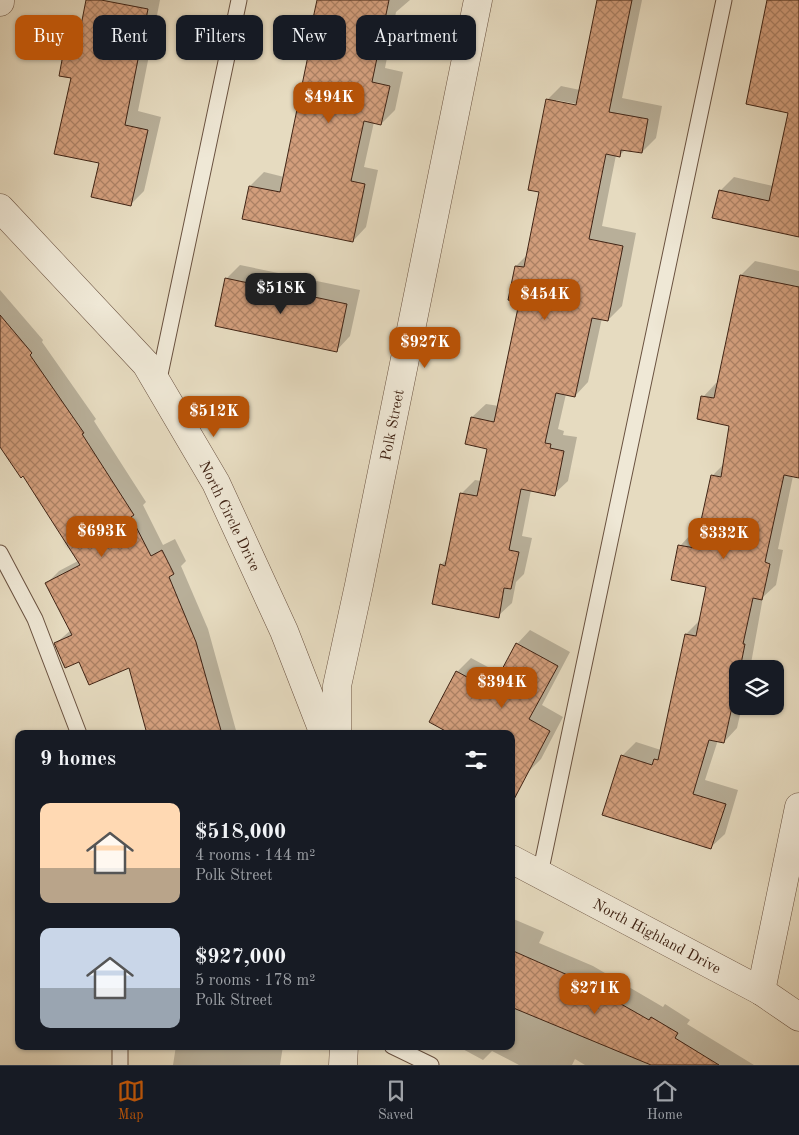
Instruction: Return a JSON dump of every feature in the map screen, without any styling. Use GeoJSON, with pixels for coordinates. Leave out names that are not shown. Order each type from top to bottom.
{"type":"FeatureCollection","features":[{"type":"Feature","properties":{"kind":"street","name":"Polk Street"},"geometry":{"type":"LineString","coordinates":[[337,730],[337,686],[478,0]]}},
{"type":"Feature","properties":{"kind":"street","name":"North Circle Drive"},"geometry":{"type":"LineString","coordinates":[[0,208],[146,364],[216,483],[284,631],[322,730]]}},
{"type":"Feature","properties":{"kind":"street"},"geometry":{"type":"LineString","coordinates":[[761,991],[799,808]]}},
{"type":"Feature","properties":{"kind":"street","name":"North Highland Drive"},"geometry":{"type":"LineString","coordinates":[[515,861],[761,991],[799,1017]]}},
{"type":"Feature","properties":{"kind":"street"},"geometry":{"type":"LineString","coordinates":[[343,1065],[344,1050]]}},
{"type":"Feature","properties":{"kind":"lane"},"geometry":{"type":"LineString","coordinates":[[158,384],[239,0]]}},
{"type":"Feature","properties":{"kind":"lane"},"geometry":{"type":"LineString","coordinates":[[540,874],[724,0]]}},
{"type":"Feature","properties":{"kind":"lane"},"geometry":{"type":"LineString","coordinates":[[0,553],[36,619],[78,730]]}},
{"type":"Feature","properties":{"kind":"lane"},"geometry":{"type":"LineString","coordinates":[[120,1050],[120,1065]]}},
{"type":"Feature","properties":{"kind":"lane"},"geometry":{"type":"LineString","coordinates":[[400,1050],[431,1065]]}},
{"type":"Feature","properties":{"kind":"building"},"geometry":{"type":"Polygon","coordinates":[[[86,0],[101,0],[148,9],[147,15],[93,15],[93,60],[138,60],[125,125],[148,130],[131,206],[91,197],[99,163],[54,154],[71,78],[59,76],[62,60],[83,60],[83,15],[86,0]]]}},
{"type":"Feature","properties":{"kind":"building"},"geometry":{"type":"Polygon","coordinates":[[[317,0],[389,0],[386,15],[356,15],[356,60],[377,60],[372,82],[390,86],[381,125],[364,121],[351,181],[365,184],[353,242],[242,219],[249,186],[280,192],[307,60],[346,60],[346,15],[314,15],[317,0]]]}},
{"type":"Feature","properties":{"kind":"building"},"geometry":{"type":"Polygon","coordinates":[[[597,0],[632,0],[609,112],[648,119],[642,153],[621,150],[620,157],[606,154],[589,239],[623,246],[608,321],[592,318],[575,397],[556,393],[545,443],[551,444],[550,448],[564,451],[555,496],[521,489],[509,550],[519,552],[511,589],[504,588],[499,618],[432,604],[440,564],[445,566],[460,493],[477,496],[487,449],[465,444],[471,417],[494,422],[519,303],[508,300],[515,266],[524,267],[539,192],[528,190],[546,99],[576,105],[597,0]]]}},
{"type":"Feature","properties":{"kind":"building"},"geometry":{"type":"Polygon","coordinates":[[[767,0],[799,0],[799,237],[712,218],[719,190],[769,201],[788,113],[746,104],[767,0]]]}},
{"type":"Feature","properties":{"kind":"building"},"geometry":{"type":"Polygon","coordinates":[[[740,275],[799,287],[799,478],[784,475],[765,562],[770,564],[762,600],[753,598],[743,644],[745,644],[742,660],[729,660],[730,715],[724,743],[709,740],[693,794],[726,804],[711,849],[602,815],[621,755],[652,765],[654,759],[658,760],[685,634],[696,636],[706,587],[671,580],[678,545],[695,548],[711,475],[721,477],[729,426],[697,419],[701,396],[714,398],[740,275]]]}},
{"type":"Feature","properties":{"kind":"building"},"geometry":{"type":"Polygon","coordinates":[[[225,278],[347,304],[337,352],[215,326],[225,278]]]}},
{"type":"Feature","properties":{"kind":"building"},"geometry":{"type":"Polygon","coordinates":[[[0,315],[32,353],[30,355],[84,433],[82,434],[134,515],[131,517],[151,556],[162,550],[174,574],[169,577],[196,642],[221,730],[146,730],[129,668],[89,685],[79,662],[65,668],[54,643],[72,635],[45,583],[80,565],[23,476],[21,478],[0,447],[0,315]]]}},
{"type":"Feature","properties":{"kind":"building"},"geometry":{"type":"Polygon","coordinates":[[[516,643],[558,666],[529,719],[550,731],[515,797],[515,730],[444,730],[429,722],[456,671],[491,690],[516,643]]]}},
{"type":"Feature","properties":{"kind":"building"},"geometry":{"type":"Polygon","coordinates":[[[515,952],[579,980],[649,1020],[651,1017],[678,1033],[675,1038],[719,1065],[651,1065],[515,1009],[515,952]]]}}]}
